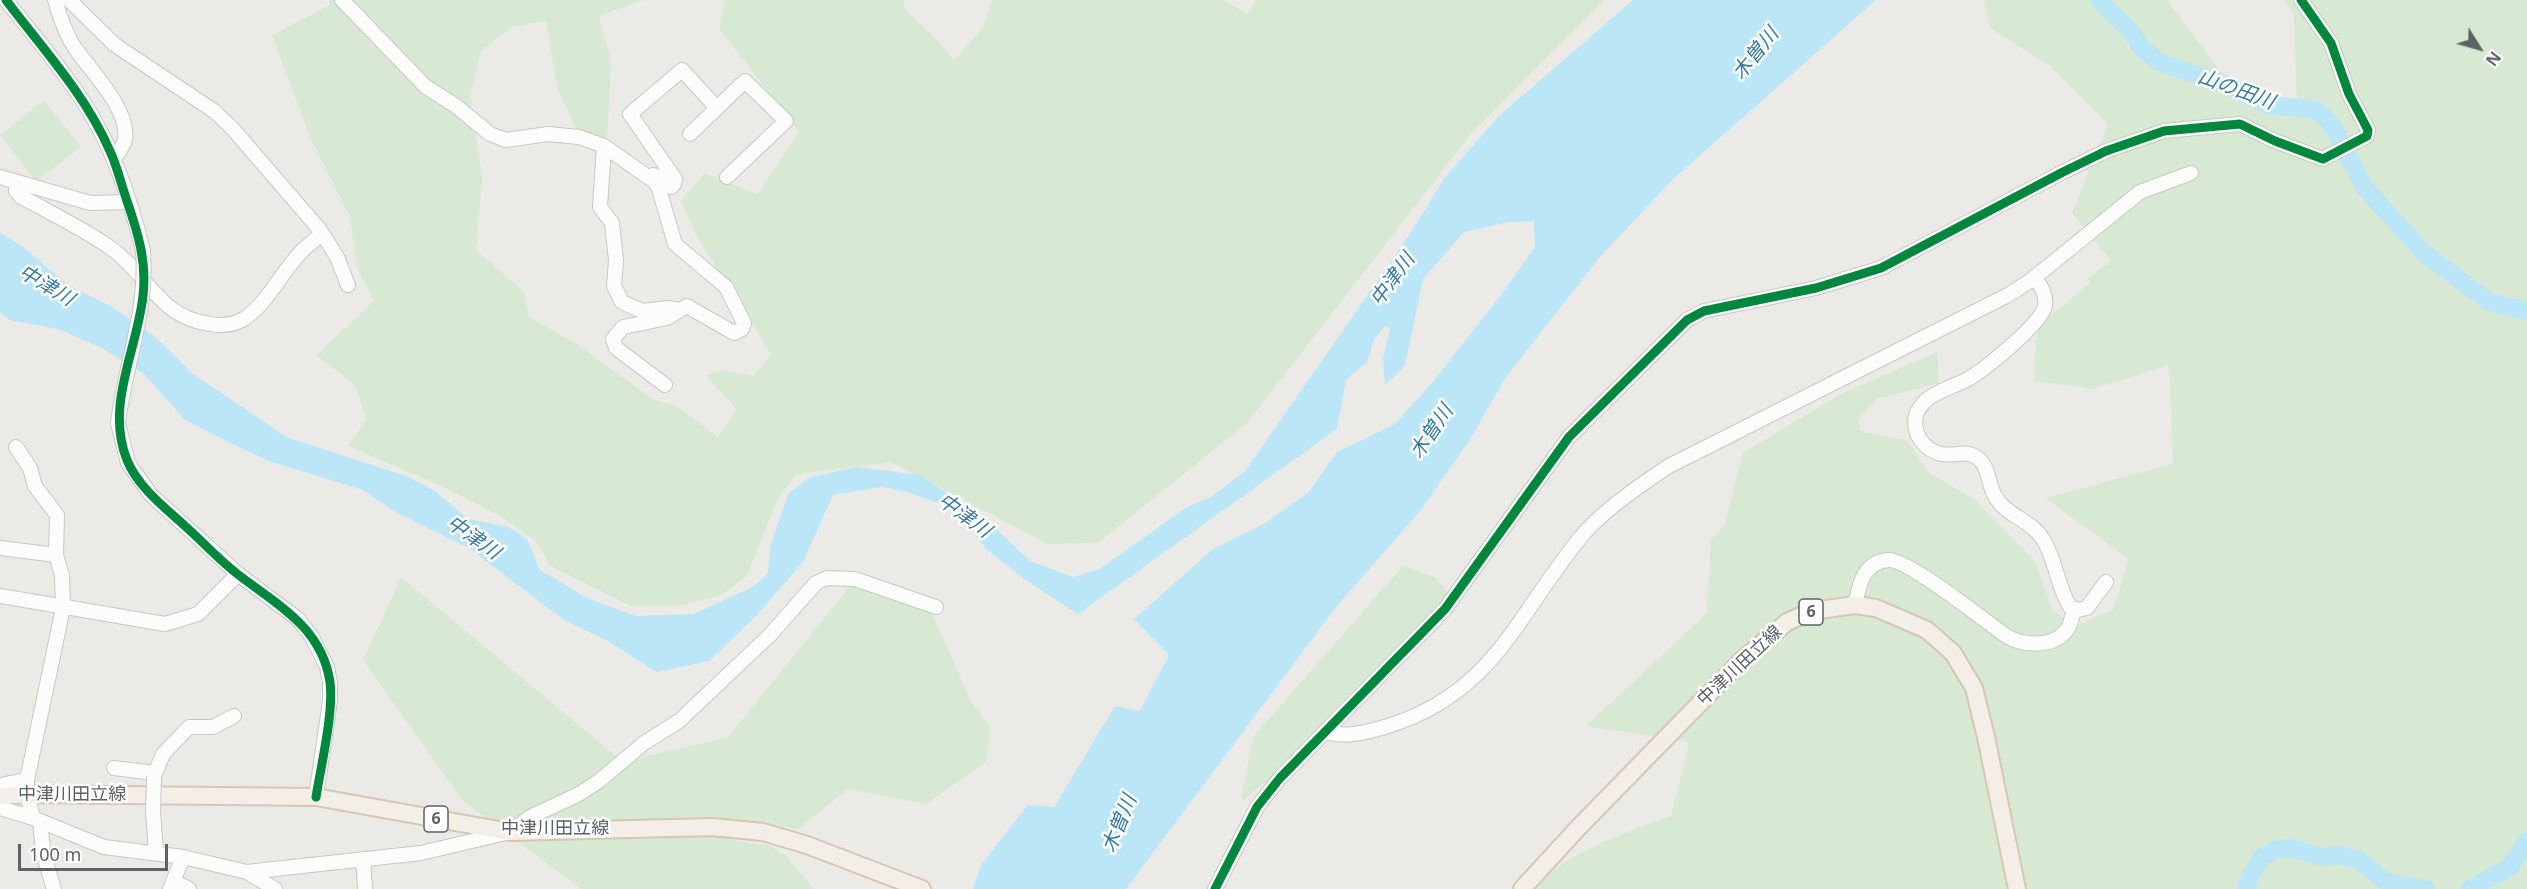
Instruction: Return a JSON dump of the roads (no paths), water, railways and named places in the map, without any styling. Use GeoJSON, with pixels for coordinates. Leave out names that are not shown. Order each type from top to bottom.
{"type":"FeatureCollection","features":[{"type":"Feature","properties":{"kind":"main road","name":"中津川田立線"},"geometry":{"type":"LineString","coordinates":[[1522,889],[1578,828],[1742,660],[1787,622],[1812,611],[1855,605],[1876,608],[1927,630],[1953,653],[1974,688],[2017,889]]}},
{"type":"Feature","properties":{"kind":"main road","name":"中津川田立線"},"geometry":{"type":"LineString","coordinates":[[0,796],[27,787],[316,797],[510,832],[712,827],[763,832],[807,845],[922,889]]}},
{"type":"Feature","properties":{"kind":"street"},"geometry":{"type":"LineString","coordinates":[[6,0],[86,106],[114,159],[143,251],[143,296],[121,398],[118,423],[128,462],[151,495],[238,574],[298,619],[312,637],[327,667],[330,701],[316,797]]}},
{"type":"Feature","properties":{"kind":"street"},"geometry":{"type":"LineString","coordinates":[[55,0],[67,35],[103,83],[123,118],[125,141],[114,159]]}},
{"type":"Feature","properties":{"kind":"street"},"geometry":{"type":"LineString","coordinates":[[69,0],[115,45],[214,111],[256,154],[322,233],[337,257],[348,285]]}},
{"type":"Feature","properties":{"kind":"street"},"geometry":{"type":"LineString","coordinates":[[342,0],[426,87],[456,106],[490,134],[506,140],[548,134],[579,137],[604,146],[655,182],[675,244],[726,287],[744,323],[742,329],[734,333],[687,306],[667,318],[623,327],[613,339],[616,348],[665,385]]}},
{"type":"Feature","properties":{"kind":"street"},"geometry":{"type":"LineString","coordinates":[[1215,889],[1257,807],[1280,778],[1444,609],[1569,436],[1687,320],[1704,311],[1816,288],[1881,268],[2062,172],[2106,151],[2164,131],[2240,123],[2275,141],[2323,159],[2367,136],[2368,130],[2349,94],[2331,43],[2301,0]]}},
{"type":"Feature","properties":{"kind":"street"},"geometry":{"type":"LineString","coordinates":[[644,174],[657,176],[671,187],[674,184],[675,179],[630,114],[682,70],[717,108]]}},
{"type":"Feature","properties":{"kind":"street"},"geometry":{"type":"LineString","coordinates":[[690,134],[745,81],[786,121],[727,177]]}},
{"type":"Feature","properties":{"kind":"street"},"geometry":{"type":"LineString","coordinates":[[604,146],[600,207],[612,223],[616,260],[614,286],[622,302],[642,311],[668,308],[680,310]]}},
{"type":"Feature","properties":{"kind":"street"},"geometry":{"type":"LineString","coordinates":[[1326,732],[1340,736],[1374,731],[1406,720],[1440,704],[1474,677],[1501,650],[1581,536],[1648,480],[1669,466],[2008,295],[2034,277],[2140,192],[2191,173]]}},
{"type":"Feature","properties":{"kind":"street"},"geometry":{"type":"LineString","coordinates":[[0,177],[90,203],[128,202]]}},
{"type":"Feature","properties":{"kind":"street"},"geometry":{"type":"LineString","coordinates":[[17,183],[16,191],[20,196],[108,246],[129,263],[166,306],[184,319],[202,323],[227,325],[240,321],[252,313],[301,252],[322,233]]}},
{"type":"Feature","properties":{"kind":"street"},"geometry":{"type":"LineString","coordinates":[[2034,277],[2045,297],[2044,308],[2038,319],[1978,373],[1930,397],[1917,413],[1915,426],[1919,438],[1934,452],[1965,453],[1982,462],[2000,504],[2033,526],[2042,538],[2051,553],[2067,603],[2074,609],[2087,608],[2106,582]]}},
{"type":"Feature","properties":{"kind":"street"},"geometry":{"type":"LineString","coordinates":[[16,447],[30,468],[35,486],[57,515],[56,555],[62,575],[63,608],[27,787],[54,889]]}},
{"type":"Feature","properties":{"kind":"street"},"geometry":{"type":"LineString","coordinates":[[0,548],[56,555]]}},
{"type":"Feature","properties":{"kind":"street"},"geometry":{"type":"LineString","coordinates":[[1855,605],[1859,585],[1865,573],[1875,563],[1888,560],[1908,567],[2017,641],[2038,643],[2059,637],[2069,627],[2074,609]]}},
{"type":"Feature","properties":{"kind":"street"},"geometry":{"type":"LineString","coordinates":[[0,596],[165,624],[198,614],[238,574]]}},
{"type":"Feature","properties":{"kind":"street"},"geometry":{"type":"LineString","coordinates":[[0,807],[104,847],[156,853],[247,872],[446,848],[510,832],[530,818],[579,794],[599,781],[644,743],[679,721],[776,629],[816,583],[827,578],[855,579],[936,607]]}},
{"type":"Feature","properties":{"kind":"street"},"geometry":{"type":"LineString","coordinates":[[156,853],[153,811],[154,775],[163,754],[189,727],[213,727],[234,716]]}},
{"type":"Feature","properties":{"kind":"street"},"geometry":{"type":"LineString","coordinates":[[114,768],[154,775]]}},
{"type":"Feature","properties":{"kind":"street"},"geometry":{"type":"LineString","coordinates":[[0,785],[27,787]]}},
{"type":"Feature","properties":{"kind":"street"},"geometry":{"type":"LineString","coordinates":[[0,807],[27,787]]}},
{"type":"Feature","properties":{"kind":"street"},"geometry":{"type":"LineString","coordinates":[[183,858],[172,885],[189,889]]}},
{"type":"Feature","properties":{"kind":"street"},"geometry":{"type":"LineString","coordinates":[[363,859],[366,881],[364,889]]}},
{"type":"Feature","properties":{"kind":"street"},"geometry":{"type":"LineString","coordinates":[[247,872],[275,889]]}},
{"type":"Feature","properties":{"kind":"water"},"geometry":{"type":"Polygon","coordinates":[[[1633,0],[1876,0],[1672,180],[1600,257],[1506,377],[1469,441],[1420,511],[1336,607],[1126,889],[973,889],[981,865],[1028,805],[1054,807],[1115,706],[1140,711],[1169,655],[1134,619],[1213,549],[1264,524],[1309,492],[1337,452],[1395,424],[1432,383],[1501,295],[1535,247],[1534,221],[1509,222],[1464,232],[1423,279],[1405,366],[1385,385],[1383,359],[1390,328],[1384,327],[1374,340],[1367,362],[1346,380],[1337,429],[1078,614],[1026,580],[986,549],[973,531],[941,504],[908,492],[882,487],[833,495],[803,562],[756,616],[709,661],[657,672],[606,640],[564,620],[469,548],[395,512],[363,490],[272,462],[185,420],[144,374],[102,348],[58,329],[9,320],[0,312],[0,233],[26,249],[66,284],[110,306],[153,335],[193,374],[286,437],[406,476],[435,491],[468,519],[508,527],[527,539],[540,570],[587,598],[636,616],[694,614],[752,587],[768,574],[770,547],[788,494],[808,478],[856,467],[920,475],[986,519],[1030,561],[1073,577],[1100,569],[1187,507],[1211,497],[1245,471],[1406,240],[1446,176],[1500,115],[1633,0]]]}},
{"type":"Feature","properties":{"kind":"waterway","name":"山の田川"},"geometry":{"type":"LineString","coordinates":[[2099,0],[2132,32],[2140,46],[2159,62],[2223,84],[2269,105],[2316,110],[2334,128],[2364,187],[2424,253],[2489,302],[2527,311]]}},
{"type":"Feature","properties":{"kind":"waterway","name":"山の田川"},"geometry":{"type":"LineString","coordinates":[[2470,889],[2510,867],[2527,841]]}},
{"type":"Feature","properties":{"kind":"waterway","name":"山の田川"},"geometry":{"type":"LineString","coordinates":[[2246,889],[2262,857],[2278,849],[2292,848],[2320,857],[2337,855],[2359,860],[2386,882],[2426,889]]}},
{"type":"Feature","properties":{"kind":"water label","name":"木曽川"},"geometry":{"type":"Point","coordinates":[1756,54]}},
{"type":"Feature","properties":{"kind":"water label","name":"中津川"},"geometry":{"type":"Point","coordinates":[1393,280]}},
{"type":"Feature","properties":{"kind":"water label","name":"中津川"},"geometry":{"type":"Point","coordinates":[46,286]}},
{"type":"Feature","properties":{"kind":"water label","name":"木曽川"},"geometry":{"type":"Point","coordinates":[1432,432]}},
{"type":"Feature","properties":{"kind":"water label","name":"中津川"},"geometry":{"type":"Point","coordinates":[964,516]}},
{"type":"Feature","properties":{"kind":"water label","name":"中津川"},"geometry":{"type":"Point","coordinates":[473,538]}},
{"type":"Feature","properties":{"kind":"water label","name":"木曽川"},"geometry":{"type":"Point","coordinates":[1120,824]}}]}
